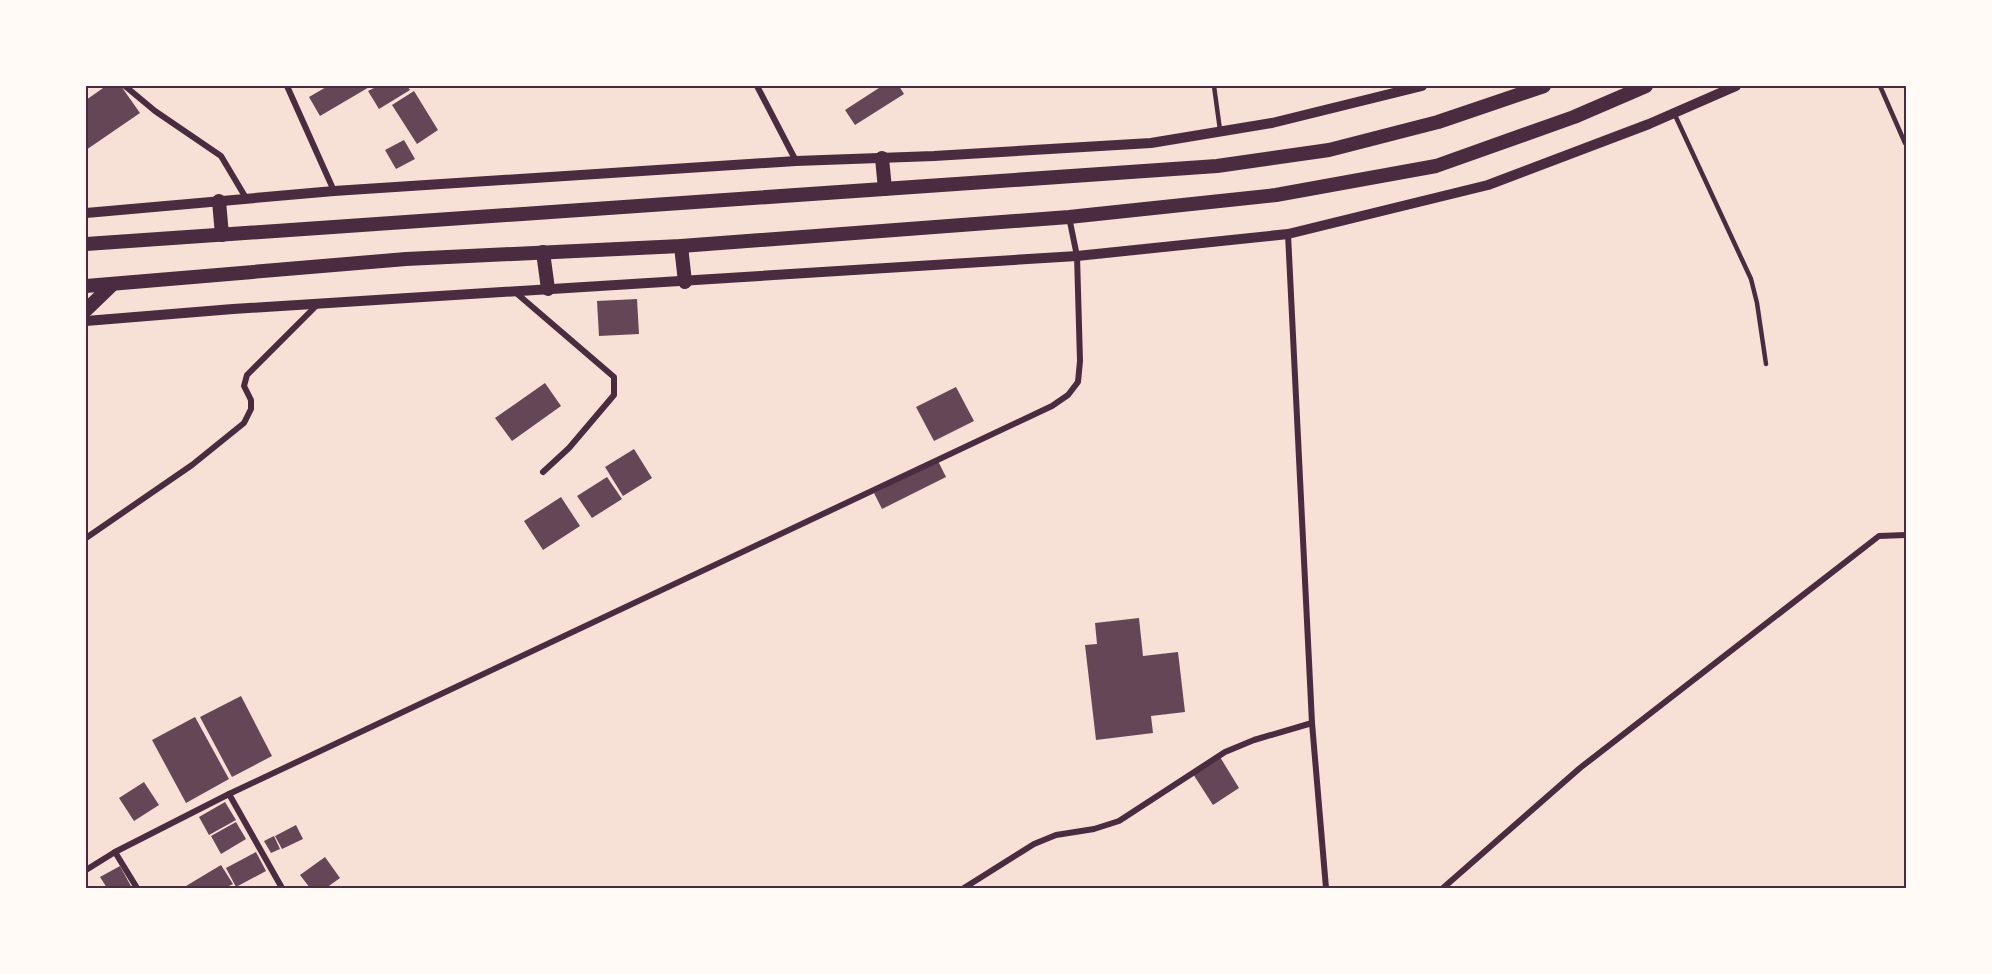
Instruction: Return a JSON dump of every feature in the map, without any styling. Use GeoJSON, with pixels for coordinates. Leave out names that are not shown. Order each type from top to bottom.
{"type":"FeatureCollection","features":[{"type":"Feature","properties":{"kind":"highway"},"geometry":{"type":"LineString","coordinates":[[86,244],[1217,166],[1318,151],[1438,122],[1517,90],[1544,86]]}},
{"type":"Feature","properties":{"kind":"highway"},"geometry":{"type":"LineString","coordinates":[[86,286],[406,259],[681,246],[1070,217],[1286,194],[1436,166],[1574,117],[1646,86]]}},
{"type":"Feature","properties":{"kind":"highway"},"geometry":{"type":"LineString","coordinates":[[882,158],[885,189]]}},
{"type":"Feature","properties":{"kind":"highway"},"geometry":{"type":"LineString","coordinates":[[219,201],[222,235]]}},
{"type":"Feature","properties":{"kind":"highway"},"geometry":{"type":"LineString","coordinates":[[681,246],[685,282]]}},
{"type":"Feature","properties":{"kind":"highway"},"geometry":{"type":"LineString","coordinates":[[543,252],[548,289]]}},
{"type":"Feature","properties":{"kind":"highway"},"geometry":{"type":"LineString","coordinates":[[86,310],[113,284]]}},
{"type":"Feature","properties":{"kind":"street"},"geometry":{"type":"LineString","coordinates":[[125,86],[155,111],[221,156],[247,199]]}},
{"type":"Feature","properties":{"kind":"street"},"geometry":{"type":"LineString","coordinates":[[287,86],[334,191]]}},
{"type":"Feature","properties":{"kind":"street"},"geometry":{"type":"LineString","coordinates":[[757,86],[796,161]]}},
{"type":"Feature","properties":{"kind":"street"},"geometry":{"type":"LineString","coordinates":[[86,213],[334,191],[796,161],[1150,143],[1272,123],[1422,86]]}},
{"type":"Feature","properties":{"kind":"street"},"geometry":{"type":"LineString","coordinates":[[86,321],[515,291],[1077,256],[1288,234],[1488,184],[1674,113],[1736,86]]}},
{"type":"Feature","properties":{"kind":"street"},"geometry":{"type":"LineString","coordinates":[[86,870],[115,852],[229,794],[1030,416],[1068,395],[1078,382],[1080,361],[1077,256],[1070,217]]}},
{"type":"Feature","properties":{"kind":"street"},"geometry":{"type":"LineString","coordinates":[[1288,234],[1312,723],[1325,887]]}},
{"type":"Feature","properties":{"kind":"street"},"geometry":{"type":"LineString","coordinates":[[515,291],[614,377],[614,395],[569,447],[543,472]]}},
{"type":"Feature","properties":{"kind":"street"},"geometry":{"type":"LineString","coordinates":[[86,538],[192,465],[244,423],[251,409],[251,400],[244,386],[247,375],[319,304]]}},
{"type":"Feature","properties":{"kind":"street"},"geometry":{"type":"LineString","coordinates":[[1443,888],[1580,768],[1869,543],[1879,536],[1906,535]]}},
{"type":"Feature","properties":{"kind":"street"},"geometry":{"type":"LineString","coordinates":[[964,888],[1034,844],[1056,835],[1094,829],[1119,821],[1225,752],[1254,740],[1312,723]]}},
{"type":"Feature","properties":{"kind":"street"},"geometry":{"type":"LineString","coordinates":[[229,794],[282,888]]}},
{"type":"Feature","properties":{"kind":"street"},"geometry":{"type":"LineString","coordinates":[[115,852],[137,888]]}},
{"type":"Feature","properties":{"kind":"lane"},"geometry":{"type":"LineString","coordinates":[[1214,86],[1221,132]]}},
{"type":"Feature","properties":{"kind":"lane"},"geometry":{"type":"LineString","coordinates":[[1880,86],[1905,143]]}},
{"type":"Feature","properties":{"kind":"lane"},"geometry":{"type":"LineString","coordinates":[[1674,113],[1751,279],[1766,364]]}},
{"type":"Feature","properties":{"kind":"building"},"geometry":{"type":"Polygon","coordinates":[[[106,86],[121,86],[140,113],[86,150],[86,100],[106,86]]]}},
{"type":"Feature","properties":{"kind":"building"},"geometry":{"type":"Polygon","coordinates":[[[328,86],[371,86],[320,116],[309,97],[328,86]]]}},
{"type":"Feature","properties":{"kind":"building"},"geometry":{"type":"Polygon","coordinates":[[[378,86],[407,86],[410,90],[379,109],[368,91],[378,86]]]}},
{"type":"Feature","properties":{"kind":"building"},"geometry":{"type":"Polygon","coordinates":[[[882,86],[899,86],[904,94],[855,125],[845,110],[882,86]]]}},
{"type":"Feature","properties":{"kind":"building"},"geometry":{"type":"Polygon","coordinates":[[[414,91],[438,130],[417,144],[392,105],[414,91]]]}},
{"type":"Feature","properties":{"kind":"building"},"geometry":{"type":"Polygon","coordinates":[[[404,140],[415,159],[396,169],[385,150],[404,140]]]}},
{"type":"Feature","properties":{"kind":"building"},"geometry":{"type":"Polygon","coordinates":[[[637,299],[639,334],[599,336],[597,301],[637,299]]]}},
{"type":"Feature","properties":{"kind":"building"},"geometry":{"type":"Polygon","coordinates":[[[545,383],[561,406],[512,441],[495,418],[545,383]]]}},
{"type":"Feature","properties":{"kind":"building"},"geometry":{"type":"Polygon","coordinates":[[[956,387],[974,421],[934,441],[916,407],[956,387]]]}},
{"type":"Feature","properties":{"kind":"building"},"geometry":{"type":"Polygon","coordinates":[[[634,449],[652,478],[623,496],[605,467],[634,449]]]}},
{"type":"Feature","properties":{"kind":"building"},"geometry":{"type":"Polygon","coordinates":[[[938,461],[946,477],[882,509],[874,493],[938,461]]]}},
{"type":"Feature","properties":{"kind":"building"},"geometry":{"type":"Polygon","coordinates":[[[607,477],[622,499],[592,518],[577,496],[607,477]]]}},
{"type":"Feature","properties":{"kind":"building"},"geometry":{"type":"Polygon","coordinates":[[[561,497],[580,526],[543,550],[524,521],[561,497]]]}},
{"type":"Feature","properties":{"kind":"building"},"geometry":{"type":"Polygon","coordinates":[[[1139,618],[1143,656],[1178,652],[1185,712],[1151,716],[1153,733],[1096,740],[1085,645],[1097,644],[1095,623],[1139,618]]]}},
{"type":"Feature","properties":{"kind":"building"},"geometry":{"type":"Polygon","coordinates":[[[241,696],[272,756],[232,777],[200,717],[241,696]]]}},
{"type":"Feature","properties":{"kind":"building"},"geometry":{"type":"Polygon","coordinates":[[[195,717],[229,779],[186,803],[152,740],[195,717]]]}},
{"type":"Feature","properties":{"kind":"building"},"geometry":{"type":"Polygon","coordinates":[[[1220,757],[1239,788],[1213,805],[1193,774],[1220,757]]]}},
{"type":"Feature","properties":{"kind":"building"},"geometry":{"type":"Polygon","coordinates":[[[144,782],[159,805],[134,821],[119,798],[144,782]]]}},
{"type":"Feature","properties":{"kind":"building"},"geometry":{"type":"Polygon","coordinates":[[[225,802],[236,820],[209,835],[199,817],[225,802]]]}},
{"type":"Feature","properties":{"kind":"building"},"geometry":{"type":"Polygon","coordinates":[[[236,822],[246,839],[221,854],[211,836],[236,822]]]}},
{"type":"Feature","properties":{"kind":"building"},"geometry":{"type":"Polygon","coordinates":[[[296,825],[303,839],[282,849],[275,836],[296,825]]]}},
{"type":"Feature","properties":{"kind":"building"},"geometry":{"type":"Polygon","coordinates":[[[274,836],[280,849],[271,853],[264,841],[274,836]]]}},
{"type":"Feature","properties":{"kind":"building"},"geometry":{"type":"Polygon","coordinates":[[[256,852],[266,871],[236,887],[226,868],[256,852]]]}},
{"type":"Feature","properties":{"kind":"building"},"geometry":{"type":"Polygon","coordinates":[[[325,857],[340,878],[326,888],[310,888],[300,875],[325,857]]]}},
{"type":"Feature","properties":{"kind":"building"},"geometry":{"type":"Polygon","coordinates":[[[221,865],[233,884],[225,888],[188,888],[186,886],[221,865]]]}},
{"type":"Feature","properties":{"kind":"building"},"geometry":{"type":"Polygon","coordinates":[[[120,866],[132,888],[107,888],[100,877],[120,866]]]}}]}
